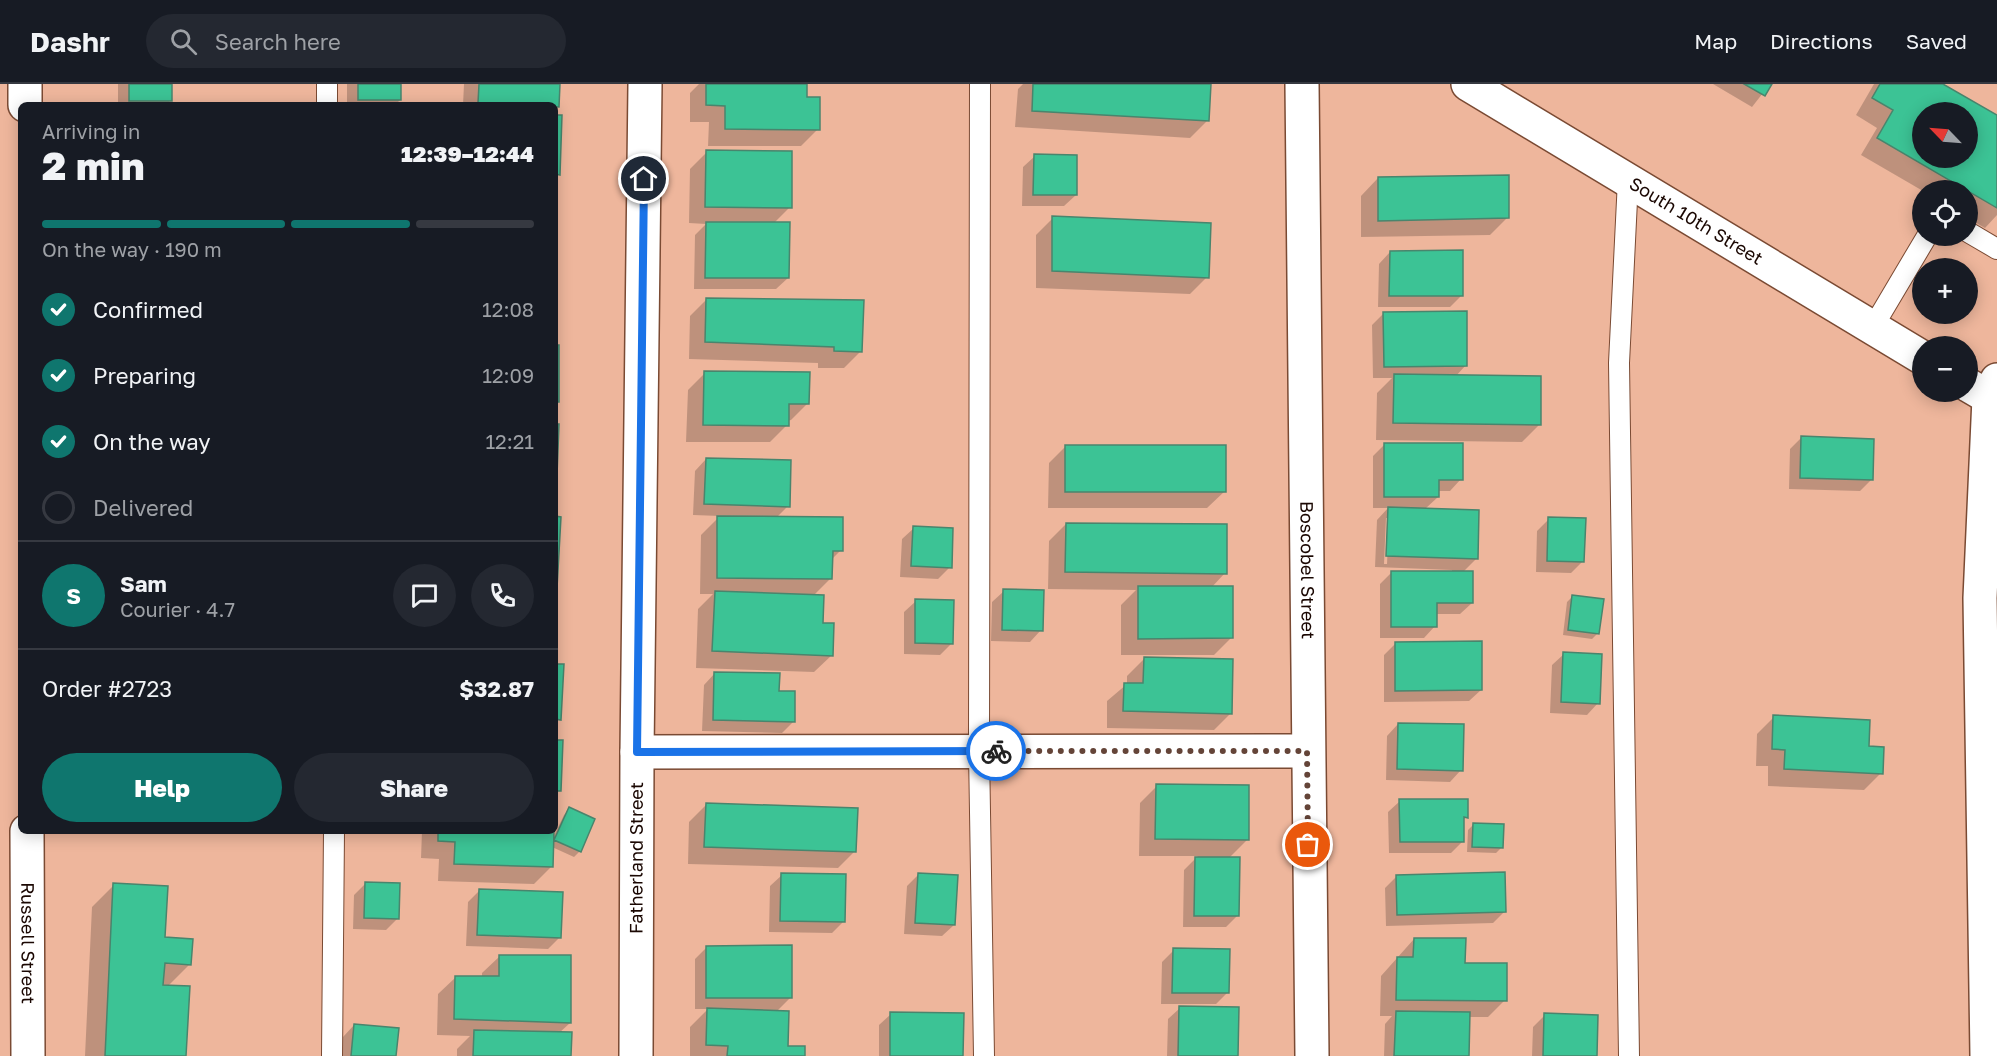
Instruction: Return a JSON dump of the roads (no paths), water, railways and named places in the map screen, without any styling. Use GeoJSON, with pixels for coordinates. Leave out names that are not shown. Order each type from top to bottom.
{"type":"FeatureCollection","features":[{"type":"Feature","properties":{"kind":"street"},"geometry":{"type":"LineString","coordinates":[[25,84],[25,102]]}},
{"type":"Feature","properties":{"kind":"street","name":"Fatherland Street"},"geometry":{"type":"LineString","coordinates":[[636,1056],[637,752],[645,84]]}},
{"type":"Feature","properties":{"kind":"street","name":"Boscobel Street"},"geometry":{"type":"LineString","coordinates":[[1302,84],[1307,751],[1312,1056]]}},
{"type":"Feature","properties":{"kind":"street","name":"South 10th Street"},"geometry":{"type":"LineString","coordinates":[[1468,84],[1912,351]]}},
{"type":"Feature","properties":{"kind":"street"},"geometry":{"type":"LineString","coordinates":[[1987,1056],[1980,598],[1988,391]]}},
{"type":"Feature","properties":{"kind":"street"},"geometry":{"type":"LineString","coordinates":[[637,752],[1307,751]]}},
{"type":"Feature","properties":{"kind":"street","name":"Russell Street"},"geometry":{"type":"LineString","coordinates":[[27,834],[28,1056]]}},
{"type":"Feature","properties":{"kind":"lane"},"geometry":{"type":"LineString","coordinates":[[327,84],[327,102]]}},
{"type":"Feature","properties":{"kind":"lane"},"geometry":{"type":"LineString","coordinates":[[980,84],[979,751],[984,1056]]}},
{"type":"Feature","properties":{"kind":"lane"},"geometry":{"type":"LineString","coordinates":[[1628,180],[1619,363],[1629,1056]]}},
{"type":"Feature","properties":{"kind":"lane"},"geometry":{"type":"LineString","coordinates":[[1978,236],[1995,243]]}},
{"type":"Feature","properties":{"kind":"lane"},"geometry":{"type":"LineString","coordinates":[[1872,327],[1921,246]]}},
{"type":"Feature","properties":{"kind":"lane"},"geometry":{"type":"LineString","coordinates":[[332,1056],[334,834]]}}]}
